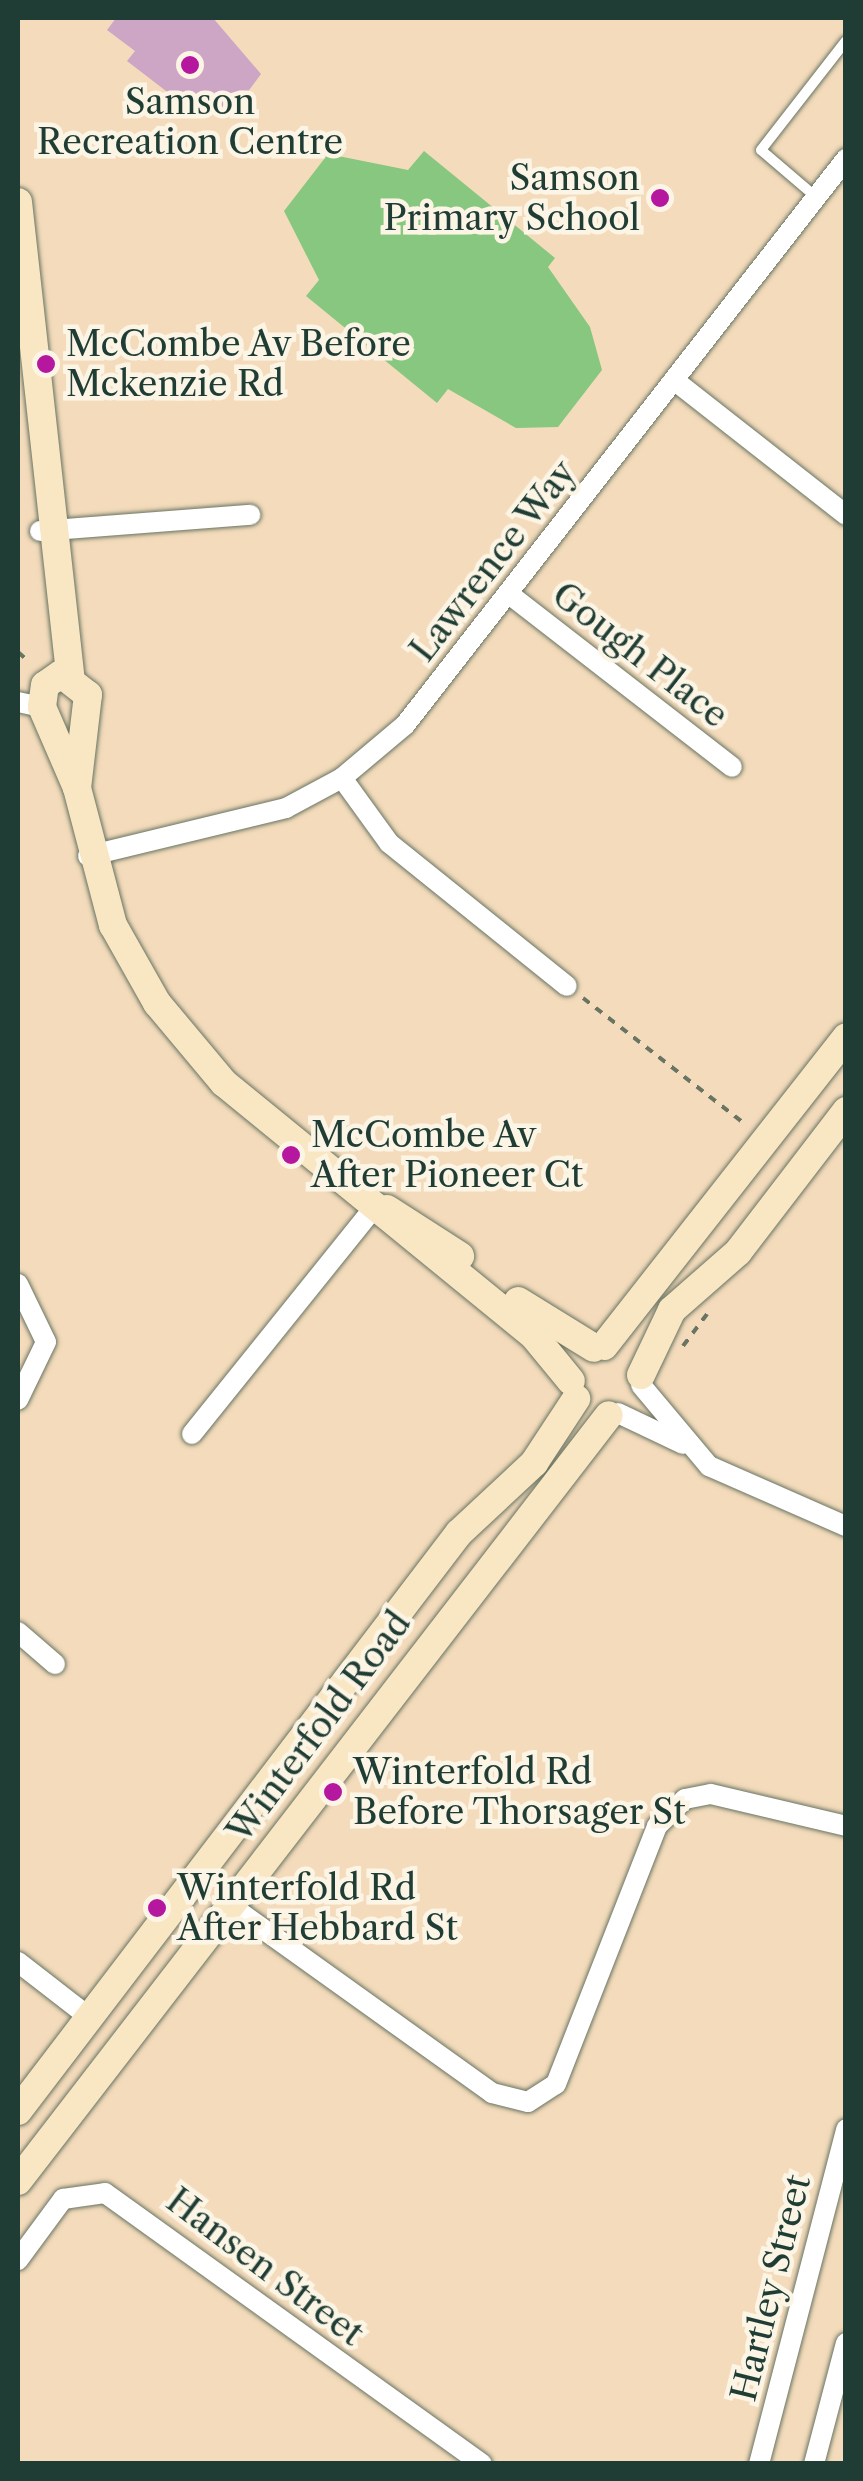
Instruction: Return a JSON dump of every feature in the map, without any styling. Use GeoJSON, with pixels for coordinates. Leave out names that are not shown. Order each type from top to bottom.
{"type":"FeatureCollection","features":[{"type":"Feature","properties":{"kind":"main road"},"geometry":{"type":"LineString","coordinates":[[18,202],[49,531],[44,694],[77,788],[88,856],[126,955],[187,1044],[377,1204],[599,1347],[624,1350],[641,1380]]}},
{"type":"Feature","properties":{"kind":"main road"},"geometry":{"type":"LineString","coordinates":[[18,348],[49,531]]}},
{"type":"Feature","properties":{"kind":"main road"},"geometry":{"type":"LineString","coordinates":[[599,1347],[846,1037]]}},
{"type":"Feature","properties":{"kind":"main road"},"geometry":{"type":"LineString","coordinates":[[641,1380],[672,1310],[738,1252],[846,1111]]}},
{"type":"Feature","properties":{"kind":"main road"},"geometry":{"type":"LineString","coordinates":[[377,1204],[406,1239],[534,1336],[574,1390],[613,1414]]}},
{"type":"Feature","properties":{"kind":"main road","name":"Winterfold Road"},"geometry":{"type":"LineString","coordinates":[[18,2111],[459,1533],[534,1463],[599,1347]]}},
{"type":"Feature","properties":{"kind":"main road","name":"Winterfold Road"},"geometry":{"type":"LineString","coordinates":[[18,2181],[641,1380]]}},
{"type":"Feature","properties":{"kind":"street","name":"Lawrence Way"},"geometry":{"type":"LineString","coordinates":[[88,856],[286,808],[342,778],[405,724],[846,159]]}},
{"type":"Feature","properties":{"kind":"street"},"geometry":{"type":"LineString","coordinates":[[674,380],[846,515]]}},
{"type":"Feature","properties":{"kind":"street"},"geometry":{"type":"LineString","coordinates":[[49,531],[250,515]]}},
{"type":"Feature","properties":{"kind":"street","name":"Gough Place"},"geometry":{"type":"LineString","coordinates":[[509,594],[732,767]]}},
{"type":"Feature","properties":{"kind":"street"},"geometry":{"type":"LineString","coordinates":[[342,778],[389,844],[566,986]]}},
{"type":"Feature","properties":{"kind":"street"},"geometry":{"type":"LineString","coordinates":[[192,1434],[377,1204]]}},
{"type":"Feature","properties":{"kind":"street"},"geometry":{"type":"LineString","coordinates":[[18,1284],[46,1342],[18,1400]]}},
{"type":"Feature","properties":{"kind":"street"},"geometry":{"type":"LineString","coordinates":[[641,1380],[683,1444]]}},
{"type":"Feature","properties":{"kind":"street"},"geometry":{"type":"LineString","coordinates":[[613,1414],[683,1444],[732,1481],[846,1526]]}},
{"type":"Feature","properties":{"kind":"street"},"geometry":{"type":"LineString","coordinates":[[18,1632],[55,1664]]}},
{"type":"Feature","properties":{"kind":"street"},"geometry":{"type":"LineString","coordinates":[[231,1906],[492,2092],[528,2102],[556,2084],[657,1826],[685,1799],[711,1794],[846,1826]]}},
{"type":"Feature","properties":{"kind":"street"},"geometry":{"type":"LineString","coordinates":[[18,1962],[89,2017]]}},
{"type":"Feature","properties":{"kind":"street","name":"Hartley Street"},"geometry":{"type":"LineString","coordinates":[[759,2464],[846,2129]]}},
{"type":"Feature","properties":{"kind":"street","name":"Hansen Street"},"geometry":{"type":"LineString","coordinates":[[18,2260],[63,2199],[106,2193],[482,2464]]}},
{"type":"Feature","properties":{"kind":"street"},"geometry":{"type":"LineString","coordinates":[[814,2464],[846,2343]]}},
{"type":"Feature","properties":{"kind":"lane"},"geometry":{"type":"LineString","coordinates":[[816,197],[761,150],[846,41]]}},
{"type":"Feature","properties":{"kind":"path"},"geometry":{"type":"LineString","coordinates":[[18,652],[44,694]]}},
{"type":"Feature","properties":{"kind":"path"},"geometry":{"type":"LineString","coordinates":[[566,986],[764,1140]]}},
{"type":"Feature","properties":{"kind":"green space"},"geometry":{"type":"Polygon","coordinates":[[[424,151],[555,258],[548,267],[590,327],[602,370],[558,427],[516,428],[448,389],[437,403],[306,296],[319,280],[284,211],[328,154],[408,170],[424,151]]]}},
{"type":"Feature","properties":{"kind":"building","name":"Samson Recreation Centre"},"geometry":{"type":"Polygon","coordinates":[[[116,18],[213,18],[261,74],[235,109],[226,102],[217,114],[191,94],[183,104],[127,61],[135,51],[107,30],[116,18]]]}},
{"type":"Feature","properties":{"kind":"place","name":"Samson Recreation Centre"},"geometry":{"type":"Point","coordinates":[190,65]}},
{"type":"Feature","properties":{"kind":"place","name":"Samson Primary School"},"geometry":{"type":"Point","coordinates":[660,198]}},
{"type":"Feature","properties":{"kind":"place","name":"McCombe Av Before Mckenzie Rd"},"geometry":{"type":"Point","coordinates":[46,364]}},
{"type":"Feature","properties":{"kind":"place","name":"McCombe Av After Pioneer Ct"},"geometry":{"type":"Point","coordinates":[291,1155]}},
{"type":"Feature","properties":{"kind":"place","name":"Winterfold Rd Before Thorsager St"},"geometry":{"type":"Point","coordinates":[333,1792]}},
{"type":"Feature","properties":{"kind":"place","name":"Winterfold Rd After Hebbard St"},"geometry":{"type":"Point","coordinates":[157,1908]}}]}
